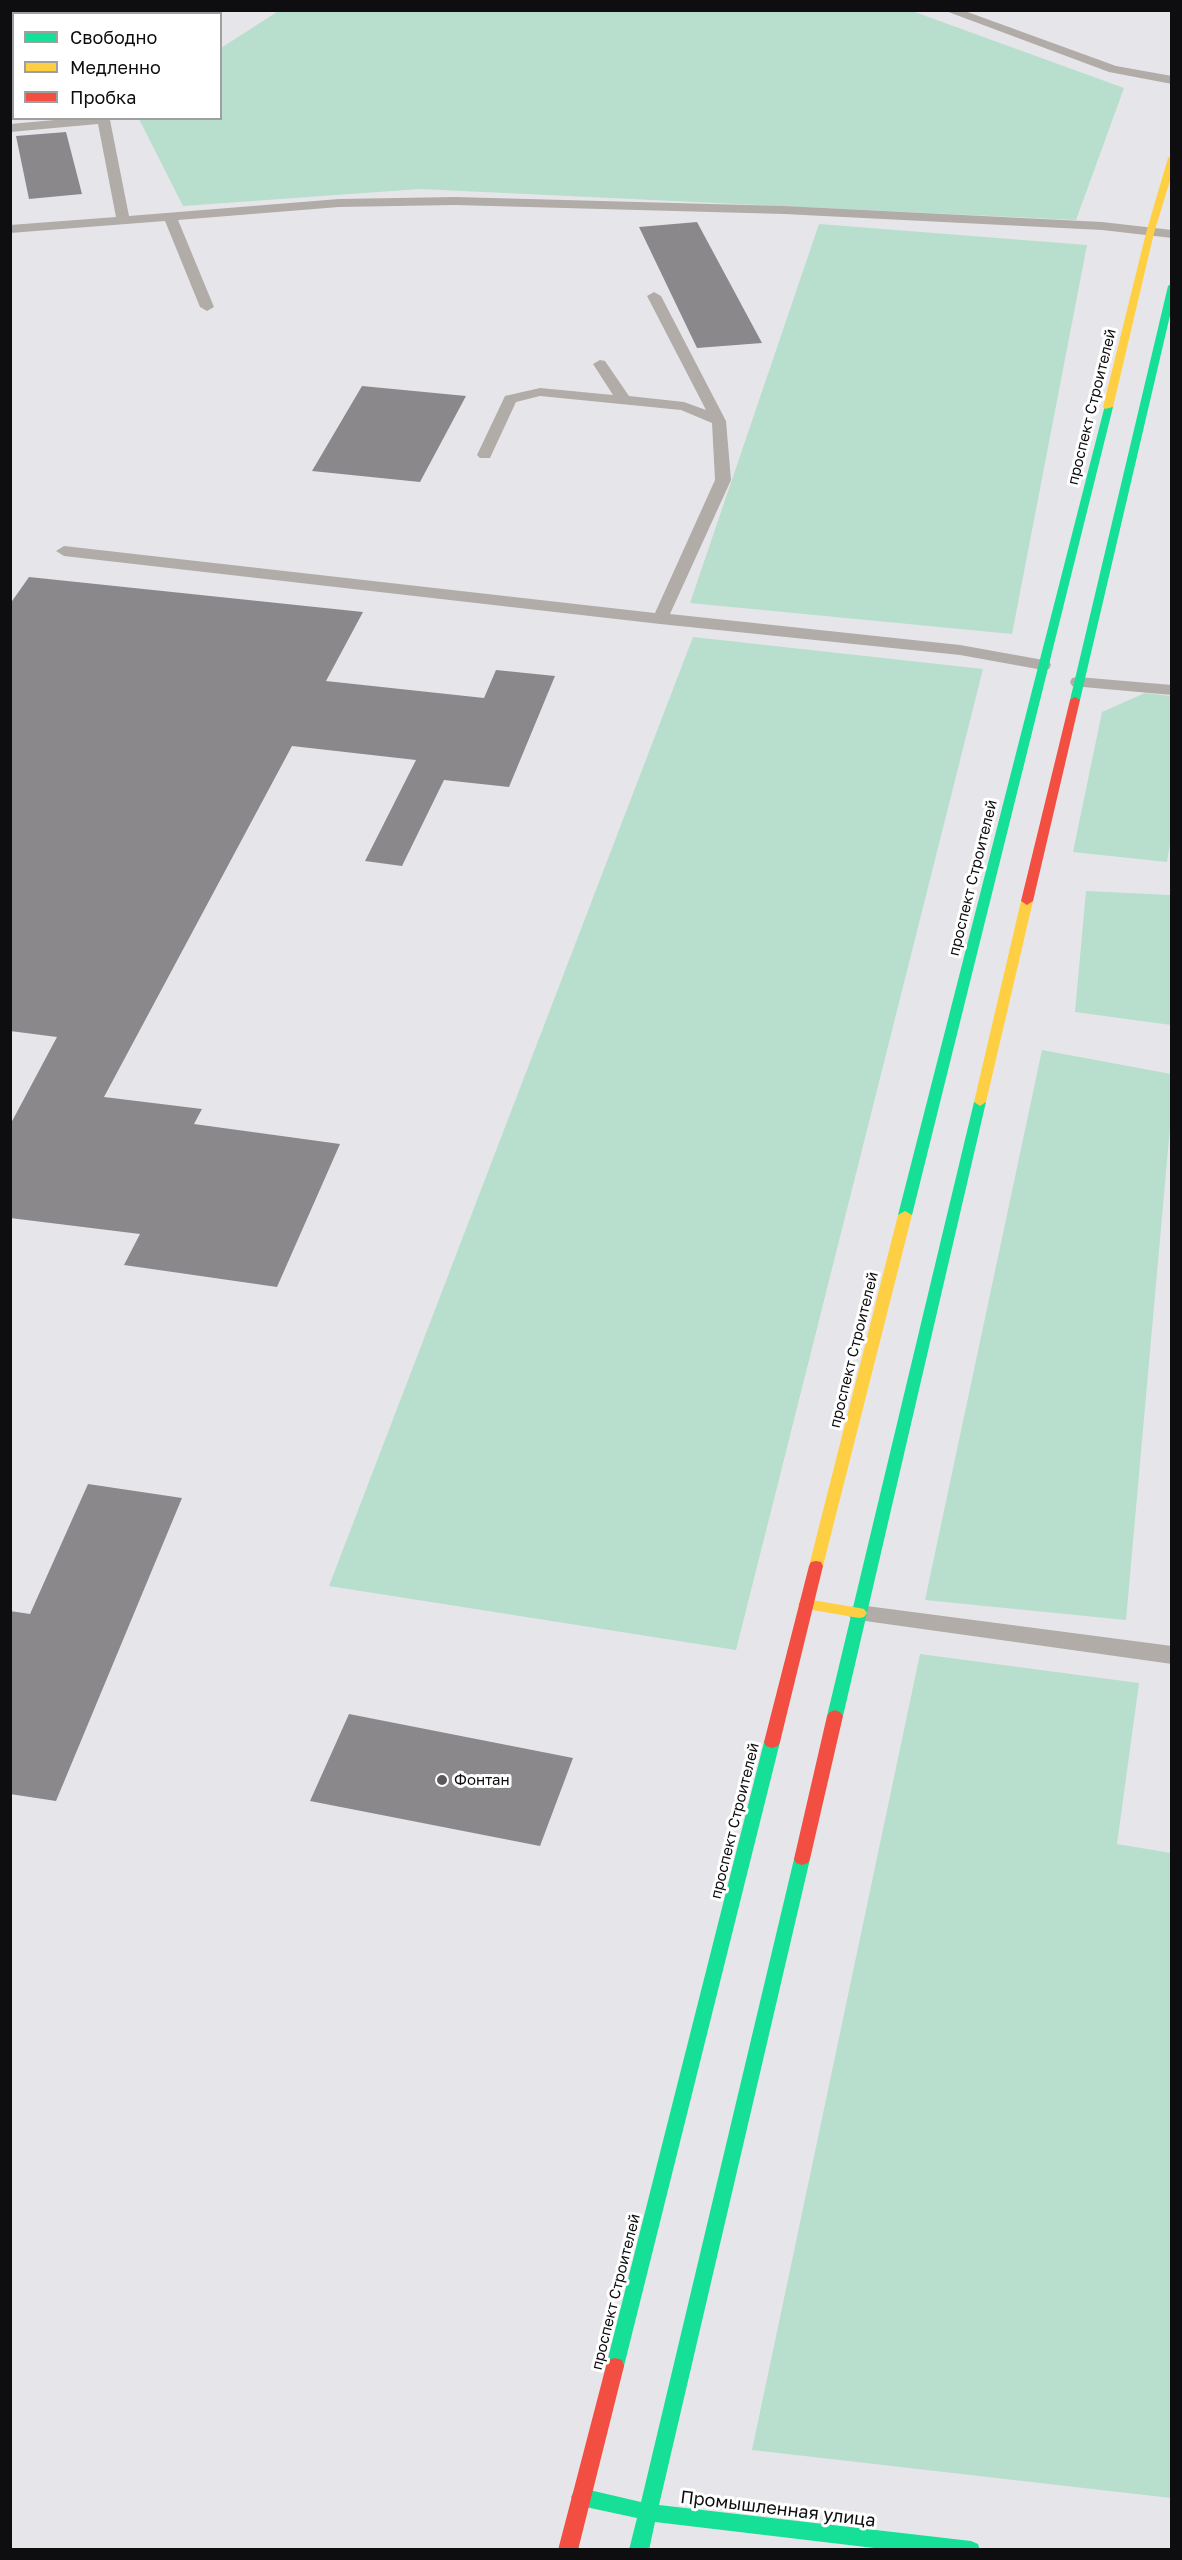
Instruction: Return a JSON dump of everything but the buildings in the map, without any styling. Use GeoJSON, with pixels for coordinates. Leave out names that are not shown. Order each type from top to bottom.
{"type":"FeatureCollection","features":[{"type":"Feature","properties":{"kind":"main road","name":"проспект Строителей"},"geometry":{"type":"LineString","coordinates":[[568,2550],[1044,665],[1150,233],[1172,158]]}},
{"type":"Feature","properties":{"kind":"main road"},"geometry":{"type":"LineString","coordinates":[[639,2550],[1172,286]]}},
{"type":"Feature","properties":{"kind":"main road"},"geometry":{"type":"LineString","coordinates":[[806,1604],[859,1612]]}},
{"type":"Feature","properties":{"kind":"main road","name":"Промышленная улица"},"geometry":{"type":"LineString","coordinates":[[581,2497],[648,2512],[971,2550]]}},
{"type":"Feature","properties":{"kind":"lane"},"geometry":{"type":"LineString","coordinates":[[949,10],[1113,69],[1172,80]]}},
{"type":"Feature","properties":{"kind":"lane"},"geometry":{"type":"LineString","coordinates":[[10,128],[104,120],[123,220]]}},
{"type":"Feature","properties":{"kind":"lane"},"geometry":{"type":"LineString","coordinates":[[10,229],[339,203],[454,201],[784,210],[1102,226],[1172,234]]}},
{"type":"Feature","properties":{"kind":"lane"},"geometry":{"type":"LineString","coordinates":[[170,216],[207,307]]}},
{"type":"Feature","properties":{"kind":"lane"},"geometry":{"type":"LineString","coordinates":[[654,296],[719,422],[723,480],[660,619]]}},
{"type":"Feature","properties":{"kind":"lane"},"geometry":{"type":"LineString","coordinates":[[600,364],[624,400]]}},
{"type":"Feature","properties":{"kind":"lane"},"geometry":{"type":"LineString","coordinates":[[485,455],[510,399],[540,392],[684,406],[719,422]]}},
{"type":"Feature","properties":{"kind":"lane"},"geometry":{"type":"LineString","coordinates":[[64,551],[660,619],[960,650],[1044,665]]}},
{"type":"Feature","properties":{"kind":"lane"},"geometry":{"type":"LineString","coordinates":[[1078,682],[1172,690]]}},
{"type":"Feature","properties":{"kind":"lane"},"geometry":{"type":"LineString","coordinates":[[859,1612],[1172,1655]]}},
{"type":"Feature","properties":{"kind":"green space"},"geometry":{"type":"Polygon","coordinates":[[[280,10],[912,11],[1124,88],[1076,220],[420,189],[183,206],[140,120],[222,120],[222,47],[280,10]]]}},
{"type":"Feature","properties":{"kind":"green space"},"geometry":{"type":"Polygon","coordinates":[[[819,224],[1087,245],[1012,634],[690,603],[819,224]]]}},
{"type":"Feature","properties":{"kind":"green space"},"geometry":{"type":"Polygon","coordinates":[[[693,637],[983,669],[736,1650],[329,1586],[693,637]]]}},
{"type":"Feature","properties":{"kind":"green space"},"geometry":{"type":"Polygon","coordinates":[[[1145,693],[1171,696],[1172,831],[1167,862],[1073,852],[1102,712],[1145,693]]]}},
{"type":"Feature","properties":{"kind":"green space"},"geometry":{"type":"Polygon","coordinates":[[[1086,891],[1171,895],[1171,1025],[1075,1012],[1086,891]]]}},
{"type":"Feature","properties":{"kind":"green space"},"geometry":{"type":"Polygon","coordinates":[[[1042,1050],[1171,1074],[1171,1116],[1126,1620],[925,1600],[1042,1050]]]}},
{"type":"Feature","properties":{"kind":"green space"},"geometry":{"type":"Polygon","coordinates":[[[920,1654],[1139,1683],[1117,1844],[1171,1853],[1171,2498],[752,2450],[920,1654]]]}},
{"type":"Feature","properties":{"kind":"traffic: fast"},"geometry":{"type":"LineString","coordinates":[[1075,700],[1172,286]]}},
{"type":"Feature","properties":{"kind":"traffic: fast"},"geometry":{"type":"LineString","coordinates":[[905,1215],[1108,407]]}},
{"type":"Feature","properties":{"kind":"traffic: fast"},"geometry":{"type":"LineString","coordinates":[[835,1716],[980,1102]]}},
{"type":"Feature","properties":{"kind":"traffic: fast"},"geometry":{"type":"LineString","coordinates":[[615,2366],[772,1742]]}},
{"type":"Feature","properties":{"kind":"traffic: fast"},"geometry":{"type":"LineString","coordinates":[[639,2550],[802,1859]]}},
{"type":"Feature","properties":{"kind":"traffic: fast"},"geometry":{"type":"LineString","coordinates":[[581,2497],[648,2512],[971,2550]]}},
{"type":"Feature","properties":{"kind":"traffic: slow"},"geometry":{"type":"LineString","coordinates":[[1108,407],[1150,233],[1172,158]]}},
{"type":"Feature","properties":{"kind":"traffic: slow"},"geometry":{"type":"LineString","coordinates":[[980,1102],[1027,901]]}},
{"type":"Feature","properties":{"kind":"traffic: slow"},"geometry":{"type":"LineString","coordinates":[[816,1566],[905,1215]]}},
{"type":"Feature","properties":{"kind":"traffic: slow"},"geometry":{"type":"LineString","coordinates":[[806,1604],[859,1613]]}},
{"type":"Feature","properties":{"kind":"traffic: jam"},"geometry":{"type":"LineString","coordinates":[[1027,901],[1075,700]]}},
{"type":"Feature","properties":{"kind":"traffic: jam"},"geometry":{"type":"LineString","coordinates":[[772,1742],[816,1566]]}},
{"type":"Feature","properties":{"kind":"traffic: jam"},"geometry":{"type":"LineString","coordinates":[[802,1859],[835,1716]]}},
{"type":"Feature","properties":{"kind":"traffic: jam"},"geometry":{"type":"LineString","coordinates":[[568,2550],[615,2366]]}},
{"type":"Feature","properties":{"kind":"place","name":"Фонтан"},"geometry":{"type":"Point","coordinates":[442,1780]}}]}
